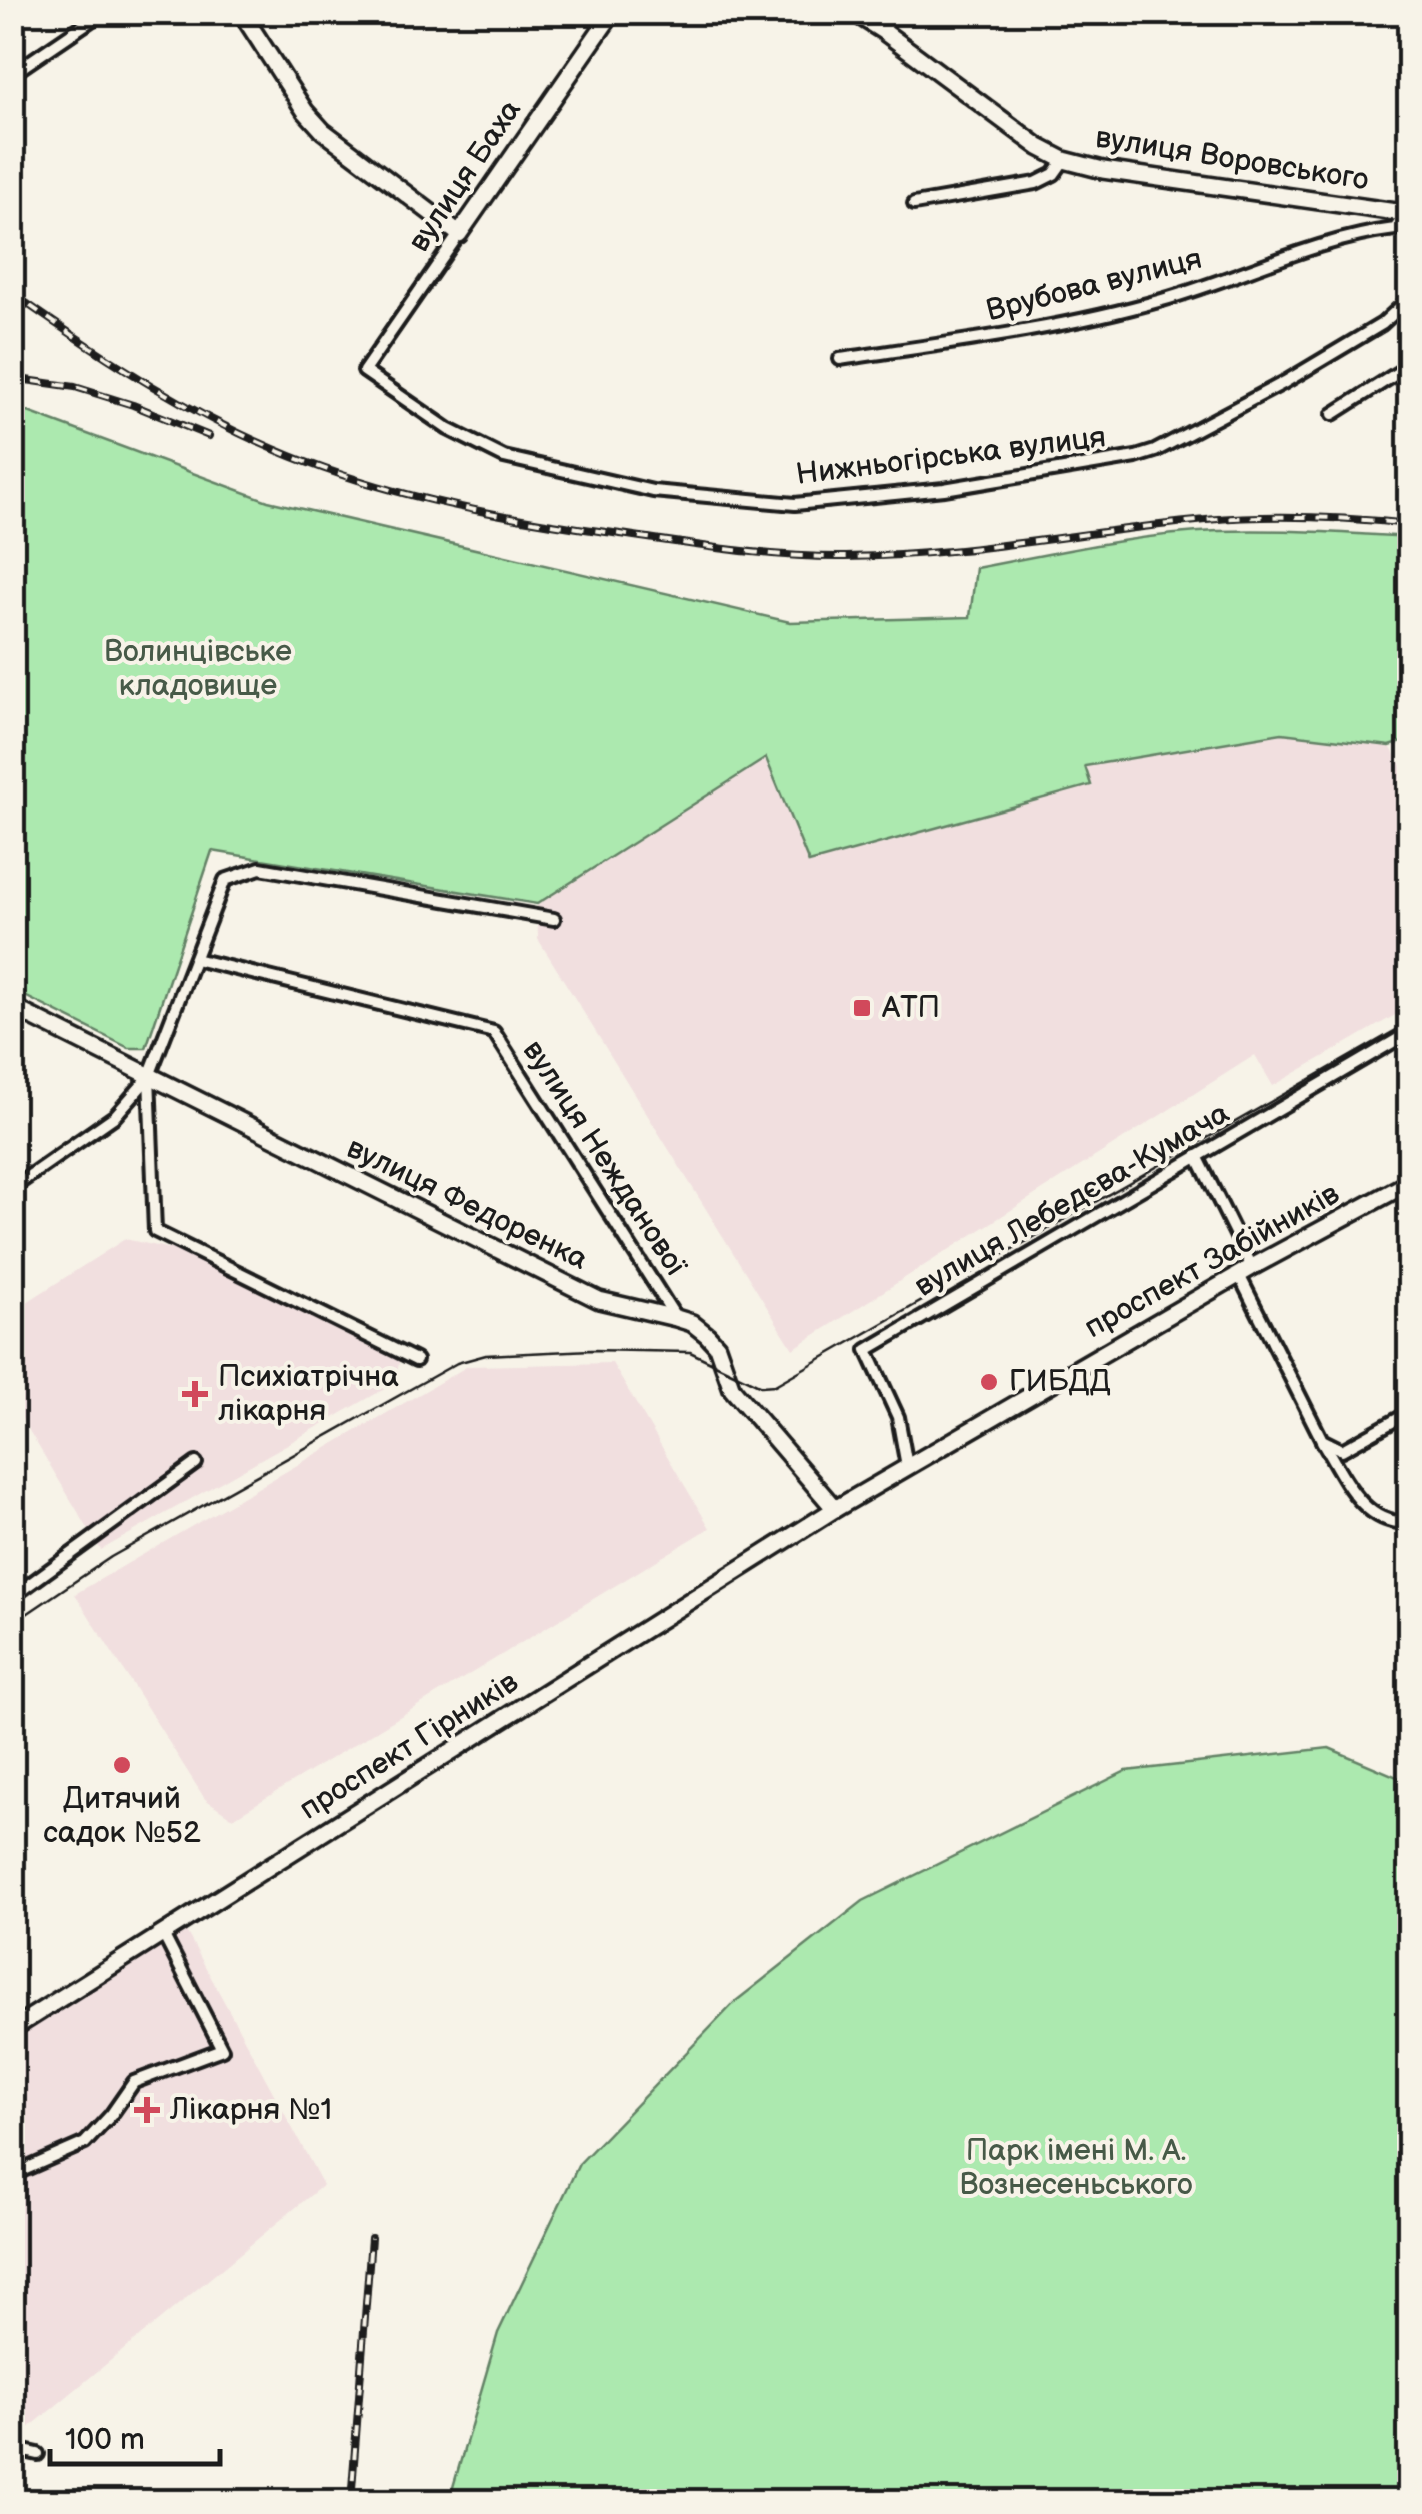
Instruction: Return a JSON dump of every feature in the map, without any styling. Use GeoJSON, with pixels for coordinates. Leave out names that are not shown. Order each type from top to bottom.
{"type":"FeatureCollection","features":[{"type":"Feature","properties":{"kind":"street"},"geometry":{"type":"LineString","coordinates":[[12,74],[103,12]]}},
{"type":"Feature","properties":{"kind":"street"},"geometry":{"type":"LineString","coordinates":[[241,12],[323,132],[460,234]]}},
{"type":"Feature","properties":{"kind":"street","name":"вулиця Баха"},"geometry":{"type":"LineString","coordinates":[[364,371],[613,12]]}},
{"type":"Feature","properties":{"kind":"street","name":"вулиця Воровського"},"geometry":{"type":"LineString","coordinates":[[853,12],[883,30],[1038,147],[1064,160],[1103,170],[1408,214]]}},
{"type":"Feature","properties":{"kind":"street"},"geometry":{"type":"LineString","coordinates":[[883,30],[894,12]]}},
{"type":"Feature","properties":{"kind":"street"},"geometry":{"type":"LineString","coordinates":[[914,204],[1036,183],[1054,174],[1064,160]]}},
{"type":"Feature","properties":{"kind":"street","name":"Врубова вулиця"},"geometry":{"type":"LineString","coordinates":[[840,359],[991,337],[1164,300],[1329,242],[1395,229],[1408,214]]}},
{"type":"Feature","properties":{"kind":"street","name":"Нижньогірська вулиця"},"geometry":{"type":"LineString","coordinates":[[364,371],[448,429],[504,457],[653,491],[795,504],[944,488],[1154,451],[1382,324],[1410,298]]}},
{"type":"Feature","properties":{"kind":"street"},"geometry":{"type":"LineString","coordinates":[[1333,414],[1410,364]]}},
{"type":"Feature","properties":{"kind":"street"},"geometry":{"type":"LineString","coordinates":[[12,1188],[114,1116],[149,1076],[225,880],[260,868],[554,920]]}},
{"type":"Feature","properties":{"kind":"street","name":"вулиця Нежданової"},"geometry":{"type":"LineString","coordinates":[[195,959],[494,1032],[676,1318]]}},
{"type":"Feature","properties":{"kind":"street","name":"вулиця Федоренка"},"geometry":{"type":"LineString","coordinates":[[12,1007],[600,1300],[692,1324],[717,1346],[732,1388],[834,1509]]}},
{"type":"Feature","properties":{"kind":"street","name":"вулиця Лебедєва-Кумача"},"geometry":{"type":"LineString","coordinates":[[907,1466],[898,1417],[867,1350],[1410,1032]]}},
{"type":"Feature","properties":{"kind":"street"},"geometry":{"type":"LineString","coordinates":[[149,1076],[155,1231],[416,1360]]}},
{"type":"Feature","properties":{"kind":"street"},"geometry":{"type":"LineString","coordinates":[[1196,1156],[1322,1440],[1363,1507],[1394,1524],[1410,1522]]}},
{"type":"Feature","properties":{"kind":"street","name":"проспект Забійників"},"geometry":{"type":"LineString","coordinates":[[834,1509],[1245,1271],[1410,1182]]}},
{"type":"Feature","properties":{"kind":"street"},"geometry":{"type":"LineString","coordinates":[[1322,1440],[1342,1450],[1410,1412]]}},
{"type":"Feature","properties":{"kind":"street"},"geometry":{"type":"LineString","coordinates":[[12,1597],[196,1463]]}},
{"type":"Feature","properties":{"kind":"street","name":"проспект Гірників"},"geometry":{"type":"LineString","coordinates":[[14,2026],[834,1509]]}},
{"type":"Feature","properties":{"kind":"street"},"geometry":{"type":"LineString","coordinates":[[12,2176],[85,2143],[111,2116],[134,2082],[222,2049],[163,1934]]}},
{"type":"Feature","properties":{"kind":"street"},"geometry":{"type":"LineString","coordinates":[[12,2448],[38,2454]]}},
{"type":"Feature","properties":{"kind":"shaded area"},"geometry":{"type":"Polygon","coordinates":[[[1282,733],[1390,746],[1409,780],[1409,1007],[1273,1086],[1255,1055],[793,1349],[538,939],[537,904],[767,758],[1090,785],[1085,766],[1282,733]]]}},
{"type":"Feature","properties":{"kind":"shaded area","name":"Психіатрічна лікарня"},"geometry":{"type":"Polygon","coordinates":[[[125,1239],[180,1251],[400,1358],[395,1383],[101,1550],[13,1404],[13,1311],[125,1239]]]}},
{"type":"Feature","properties":{"kind":"shaded area"},"geometry":{"type":"Polygon","coordinates":[[[612,1363],[710,1528],[233,1818],[205,1799],[75,1594],[468,1366],[612,1363]]]}},
{"type":"Feature","properties":{"kind":"shaded area","name":"Лікарня №1"},"geometry":{"type":"Polygon","coordinates":[[[185,1929],[323,2185],[18,2437],[13,2436],[13,2036],[185,1929]]]}},
{"type":"Feature","properties":{"kind":"green space","name":"Волинцівське кладовище"},"geometry":{"type":"Polygon","coordinates":[[[12,406],[268,501],[790,622],[970,617],[976,568],[1127,540],[1242,531],[1409,537],[1409,740],[1390,746],[1282,733],[1085,766],[1091,785],[809,863],[766,758],[537,904],[212,851],[146,1048],[129,1048],[13,990],[12,406]]]}},
{"type":"Feature","properties":{"kind":"green space","name":"Парк імені М. А. Вознесеньського"},"geometry":{"type":"Polygon","coordinates":[[[1329,1748],[1409,1782],[1409,2501],[449,2501],[498,2333],[579,2164],[736,2001],[863,1901],[1126,1771],[1329,1748]]]}},
{"type":"Feature","properties":{"kind":"tram line"},"geometry":{"type":"LineString","coordinates":[[12,1624],[111,1557],[457,1363],[486,1355],[591,1350],[690,1352],[761,1386],[775,1385],[1410,1022]]}},
{"type":"Feature","properties":{"kind":"railway"},"geometry":{"type":"LineString","coordinates":[[12,293],[154,387],[267,446],[380,487],[530,520],[726,549],[846,557],[936,552],[1231,518],[1308,517],[1410,524]]}},
{"type":"Feature","properties":{"kind":"railway"},"geometry":{"type":"LineString","coordinates":[[12,378],[75,387],[133,405],[209,436]]}},
{"type":"Feature","properties":{"kind":"railway"},"geometry":{"type":"LineString","coordinates":[[351,2502],[371,2238]]}},
{"type":"Feature","properties":{"kind":"place","name":"АТП"},"geometry":{"type":"Point","coordinates":[862,1008]}},
{"type":"Feature","properties":{"kind":"place","name":"ГИБДД"},"geometry":{"type":"Point","coordinates":[989,1382]}},
{"type":"Feature","properties":{"kind":"place","name":"Психіатрічна лікарня"},"geometry":{"type":"Point","coordinates":[195,1394]}},
{"type":"Feature","properties":{"kind":"place","name":"Дитячий садок №52"},"geometry":{"type":"Point","coordinates":[122,1765]}},
{"type":"Feature","properties":{"kind":"place","name":"Лікарня №1"},"geometry":{"type":"Point","coordinates":[147,2110]}}]}
